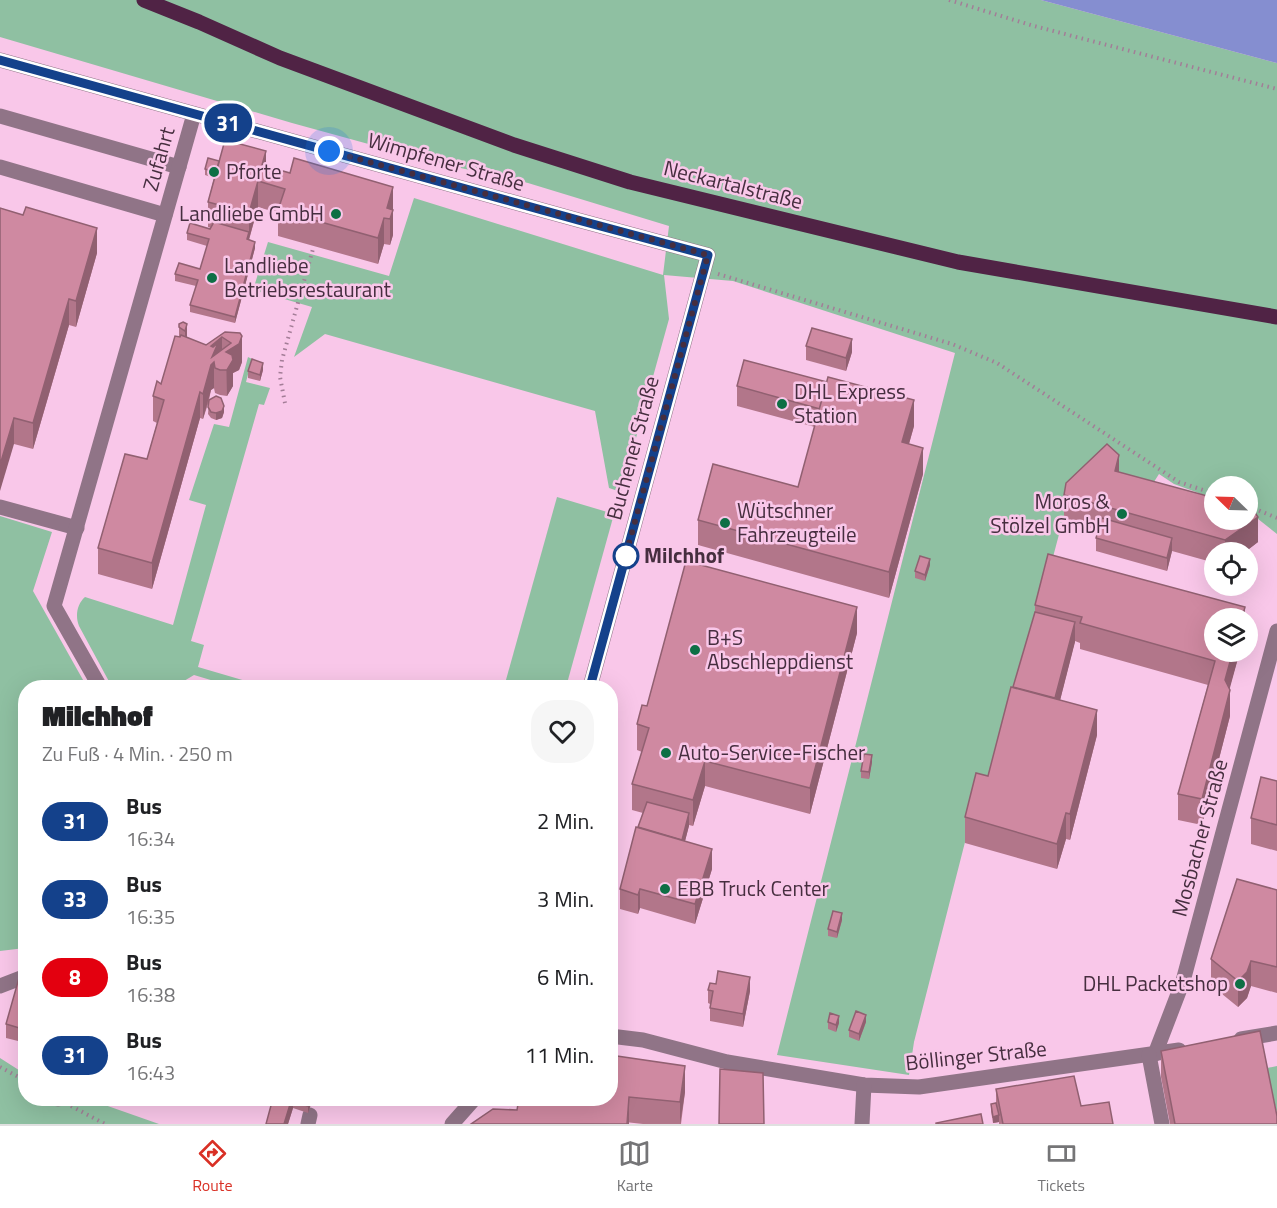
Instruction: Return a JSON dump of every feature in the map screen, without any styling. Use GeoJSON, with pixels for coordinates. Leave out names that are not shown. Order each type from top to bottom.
{"type":"FeatureCollection","features":[{"type":"Feature","properties":{"kind":"main road","name":"Neckartalstraße"},"geometry":{"type":"LineString","coordinates":[[144,0],[280,58],[514,145],[630,182],[958,262],[1277,317]]}},
{"type":"Feature","properties":{"kind":"main road","name":"Neckartalstraße"},"geometry":{"type":"LineString","coordinates":[[159,0],[199,22]]}},
{"type":"Feature","properties":{"kind":"street","name":"Wimpfener Straße"},"geometry":{"type":"LineString","coordinates":[[0,60],[706,262]]}},
{"type":"Feature","properties":{"kind":"street","name":"Zufahrt"},"geometry":{"type":"LineString","coordinates":[[96,680],[54,606],[194,114]]}},
{"type":"Feature","properties":{"kind":"street"},"geometry":{"type":"LineString","coordinates":[[0,116],[179,167]]}},
{"type":"Feature","properties":{"kind":"street"},"geometry":{"type":"LineString","coordinates":[[0,167],[165,215]]}},
{"type":"Feature","properties":{"kind":"street","name":"Buchener Straße"},"geometry":{"type":"LineString","coordinates":[[592,680],[706,262]]}},
{"type":"Feature","properties":{"kind":"street"},"geometry":{"type":"LineString","coordinates":[[0,507],[77,528]]}},
{"type":"Feature","properties":{"kind":"street","name":"Mosbacher Straße"},"geometry":{"type":"LineString","coordinates":[[1152,1054],[1183,981],[1277,631]]}},
{"type":"Feature","properties":{"kind":"street"},"geometry":{"type":"LineString","coordinates":[[0,986],[18,979]]}},
{"type":"Feature","properties":{"kind":"street"},"geometry":{"type":"LineString","coordinates":[[1222,1042],[1277,1033]]}},
{"type":"Feature","properties":{"kind":"street","name":"Böllinger Straße"},"geometry":{"type":"LineString","coordinates":[[618,1037],[643,1040],[727,1062],[864,1085],[919,1087],[1188,1048]]}},
{"type":"Feature","properties":{"kind":"street"},"geometry":{"type":"LineString","coordinates":[[1152,1054],[1162,1124]]}},
{"type":"Feature","properties":{"kind":"street"},"geometry":{"type":"LineString","coordinates":[[862,1124],[864,1085]]}},
{"type":"Feature","properties":{"kind":"street"},"geometry":{"type":"LineString","coordinates":[[452,1124],[468,1106]]}},
{"type":"Feature","properties":{"kind":"path"},"geometry":{"type":"LineString","coordinates":[[949,0],[1034,26],[1277,88]]}},
{"type":"Feature","properties":{"kind":"path"},"geometry":{"type":"LineString","coordinates":[[285,403],[280,377],[282,360],[313,249]]}},
{"type":"Feature","properties":{"kind":"path"},"geometry":{"type":"LineString","coordinates":[[706,262],[952,344],[997,363],[1179,482],[1204,490]]}},
{"type":"Feature","properties":{"kind":"path"},"geometry":{"type":"LineString","coordinates":[[1258,510],[1277,518]]}},
{"type":"Feature","properties":{"kind":"path"},"geometry":{"type":"LineString","coordinates":[[0,1067],[18,1077]]}},
{"type":"Feature","properties":{"kind":"path"},"geometry":{"type":"LineString","coordinates":[[72,1106],[105,1124]]}},
{"type":"Feature","properties":{"kind":"green space"},"geometry":{"type":"Polygon","coordinates":[[[0,0],[1041,0],[1277,63],[1277,534],[1258,519],[1258,476],[1204,476],[1204,495],[1174,484],[1159,474],[1152,485],[1066,508],[988,802],[976,799],[914,1042],[909,1075],[777,1055],[955,353],[733,281],[664,275],[669,319],[621,492],[609,488],[595,411],[325,334],[294,357],[312,307],[253,290],[268,242],[389,276],[414,198],[663,275],[669,226],[528,183],[434,162],[292,123],[0,37],[0,0]]]}},
{"type":"Feature","properties":{"kind":"green space"},"geometry":{"type":"Polygon","coordinates":[[[248,357],[252,359],[246,382],[270,388],[264,405],[259,404],[191,641],[204,645],[198,667],[242,680],[211,680],[194,675],[186,680],[108,680],[79,626],[77,618],[82,600],[85,597],[173,625],[206,505],[189,500],[214,424],[229,427],[248,357]]]}},
{"type":"Feature","properties":{"kind":"green space"},"geometry":{"type":"Polygon","coordinates":[[[557,497],[614,514],[568,680],[506,680],[557,497]]]}},
{"type":"Feature","properties":{"kind":"green space"},"geometry":{"type":"Polygon","coordinates":[[[0,516],[52,532],[33,591],[83,680],[18,680],[18,949],[0,951],[0,516]]]}},
{"type":"Feature","properties":{"kind":"green space"},"geometry":{"type":"Polygon","coordinates":[[[0,1058],[18,1070],[18,1106],[108,1106],[159,1124],[0,1124],[0,1058]]]}},
{"type":"Feature","properties":{"kind":"green space"},"geometry":{"type":"Polygon","coordinates":[[[1277,1066],[1277,1114],[1267,1068],[1277,1066]]]}},
{"type":"Feature","properties":{"kind":"water"},"geometry":{"type":"Polygon","coordinates":[[[1041,0],[1277,0],[1277,63],[1041,0]]]}},
{"type":"Feature","properties":{"kind":"building"},"geometry":{"type":"Polygon","coordinates":[[[225,140],[266,151],[262,165],[290,173],[294,158],[393,187],[387,208],[393,210],[390,219],[384,218],[378,238],[278,210],[285,189],[258,181],[249,213],[208,202],[225,140]]]}},
{"type":"Feature","properties":{"kind":"building"},"geometry":{"type":"Polygon","coordinates":[[[208,158],[219,161],[216,172],[205,169],[208,158]]]}},
{"type":"Feature","properties":{"kind":"building"},"geometry":{"type":"Polygon","coordinates":[[[26,207],[97,228],[76,301],[69,299],[33,423],[14,418],[0,465],[0,208],[23,215],[26,207]]]}},
{"type":"Feature","properties":{"kind":"building","name":"Landliebe Betriebsrestaurant"},"geometry":{"type":"Polygon","coordinates":[[[214,222],[249,232],[247,239],[255,242],[235,317],[190,305],[198,280],[175,274],[179,263],[200,269],[209,239],[187,233],[190,223],[210,229],[214,222]]]}},
{"type":"Feature","properties":{"kind":"building"},"geometry":{"type":"Polygon","coordinates":[[[183,322],[187,324],[185,331],[179,327],[179,324],[183,322]]]}},
{"type":"Feature","properties":{"kind":"building"},"geometry":{"type":"Polygon","coordinates":[[[812,328],[852,339],[846,358],[806,346],[812,328]]]}},
{"type":"Feature","properties":{"kind":"building"},"geometry":{"type":"Polygon","coordinates":[[[225,332],[240,333],[242,336],[239,344],[226,352],[232,355],[233,360],[227,370],[215,368],[214,362],[211,365],[203,394],[200,392],[152,563],[98,548],[125,454],[147,459],[164,400],[153,396],[157,381],[161,384],[175,336],[180,337],[181,335],[206,345],[225,332]],[[222,337],[211,346],[218,343],[212,357],[231,343],[222,337]]]}},
{"type":"Feature","properties":{"kind":"building"},"geometry":{"type":"Polygon","coordinates":[[[252,359],[263,363],[260,375],[248,371],[252,359]]]}},
{"type":"Feature","properties":{"kind":"building"},"geometry":{"type":"Polygon","coordinates":[[[744,360],[827,382],[820,409],[737,386],[744,360]]]}},
{"type":"Feature","properties":{"kind":"building"},"geometry":{"type":"Polygon","coordinates":[[[828,377],[914,400],[902,442],[923,448],[889,572],[698,520],[713,464],[798,487],[828,377]]]}},
{"type":"Feature","properties":{"kind":"building"},"geometry":{"type":"Polygon","coordinates":[[[216,396],[221,398],[224,406],[222,411],[216,413],[211,412],[208,407],[209,400],[216,396]]]}},
{"type":"Feature","properties":{"kind":"building"},"geometry":{"type":"Polygon","coordinates":[[[1107,444],[1119,455],[1115,471],[1204,495],[1204,530],[1239,530],[1225,540],[1064,495],[1066,483],[1107,444]]]}},
{"type":"Feature","properties":{"kind":"building"},"geometry":{"type":"Polygon","coordinates":[[[1102,518],[1172,538],[1167,558],[1096,538],[1102,518]]]}},
{"type":"Feature","properties":{"kind":"building"},"geometry":{"type":"Polygon","coordinates":[[[1048,554],[1245,607],[1204,608],[1204,658],[1080,623],[1082,617],[1035,605],[1048,554]]]}},
{"type":"Feature","properties":{"kind":"building"},"geometry":{"type":"Polygon","coordinates":[[[920,556],[930,559],[925,575],[915,571],[920,556]]]}},
{"type":"Feature","properties":{"kind":"building"},"geometry":{"type":"Polygon","coordinates":[[[686,561],[857,607],[810,788],[705,761],[693,800],[632,784],[649,728],[637,724],[642,705],[647,706],[686,561]]]}},
{"type":"Feature","properties":{"kind":"building"},"geometry":{"type":"Polygon","coordinates":[[[1035,612],[1075,622],[1055,698],[1013,687],[1035,612]]]}},
{"type":"Feature","properties":{"kind":"building"},"geometry":{"type":"Polygon","coordinates":[[[1215,662],[1230,662],[1225,680],[1230,690],[1202,799],[1178,794],[1215,662]]]}},
{"type":"Feature","properties":{"kind":"building"},"geometry":{"type":"Polygon","coordinates":[[[1011,687],[1097,710],[1070,814],[1066,813],[1057,844],[965,817],[976,773],[988,776],[1011,687]]]}},
{"type":"Feature","properties":{"kind":"building"},"geometry":{"type":"Polygon","coordinates":[[[864,754],[872,755],[869,772],[861,771],[864,754]]]}},
{"type":"Feature","properties":{"kind":"building"},"geometry":{"type":"Polygon","coordinates":[[[1261,777],[1277,781],[1277,825],[1251,818],[1261,777]]]}},
{"type":"Feature","properties":{"kind":"building"},"geometry":{"type":"Polygon","coordinates":[[[647,802],[689,813],[682,840],[638,827],[647,802]]]}},
{"type":"Feature","properties":{"kind":"building","name":"EBB Truck Center"},"geometry":{"type":"Polygon","coordinates":[[[636,827],[712,849],[695,904],[640,889],[638,895],[620,889],[636,827]]]}},
{"type":"Feature","properties":{"kind":"building"},"geometry":{"type":"Polygon","coordinates":[[[1237,879],[1277,890],[1277,967],[1251,961],[1247,972],[1238,981],[1211,959],[1237,879]]]}},
{"type":"Feature","properties":{"kind":"building"},"geometry":{"type":"Polygon","coordinates":[[[833,911],[842,913],[837,932],[828,929],[833,911]]]}},
{"type":"Feature","properties":{"kind":"building"},"geometry":{"type":"Polygon","coordinates":[[[718,971],[750,977],[743,1014],[710,1008],[713,991],[708,990],[710,983],[716,984],[718,971]]]}},
{"type":"Feature","properties":{"kind":"building"},"geometry":{"type":"Polygon","coordinates":[[[18,982],[18,1028],[6,1024],[18,982]]]}},
{"type":"Feature","properties":{"kind":"building"},"geometry":{"type":"Polygon","coordinates":[[[856,1011],[866,1015],[859,1034],[849,1030],[856,1011]]]}},
{"type":"Feature","properties":{"kind":"building"},"geometry":{"type":"Polygon","coordinates":[[[830,1013],[839,1016],[836,1025],[828,1022],[830,1013]]]}},
{"type":"Feature","properties":{"kind":"building"},"geometry":{"type":"Polygon","coordinates":[[[1260,1031],[1277,1124],[1175,1124],[1161,1051],[1260,1031]]]}},
{"type":"Feature","properties":{"kind":"building"},"geometry":{"type":"Polygon","coordinates":[[[618,1056],[685,1066],[680,1102],[629,1097],[627,1124],[471,1124],[493,1109],[517,1110],[518,1106],[618,1106],[618,1056]]]}},
{"type":"Feature","properties":{"kind":"building"},"geometry":{"type":"Polygon","coordinates":[[[720,1069],[763,1073],[764,1124],[719,1124],[720,1069]]]}},
{"type":"Feature","properties":{"kind":"building"},"geometry":{"type":"Polygon","coordinates":[[[1074,1076],[1081,1106],[1109,1102],[1113,1124],[1003,1124],[996,1089],[1074,1076]]]}},
{"type":"Feature","properties":{"kind":"building"},"geometry":{"type":"Polygon","coordinates":[[[996,1103],[999,1115],[993,1117],[991,1104],[996,1103]]]}},
{"type":"Feature","properties":{"kind":"building"},"geometry":{"type":"Polygon","coordinates":[[[271,1106],[290,1106],[284,1124],[266,1124],[271,1106]]]}},
{"type":"Feature","properties":{"kind":"building"},"geometry":{"type":"Polygon","coordinates":[[[981,1114],[983,1124],[936,1124],[936,1123],[981,1114]]]}},
{"type":"Feature","properties":{"kind":"bus line","name":"31"},"geometry":{"type":"LineString","coordinates":[[0,60],[708,255],[592,680]]}},
{"type":"Feature","properties":{"kind":"place","name":"Pforte"},"geometry":{"type":"Point","coordinates":[214,172]}},
{"type":"Feature","properties":{"kind":"place","name":"Landliebe GmbH"},"geometry":{"type":"Point","coordinates":[336,214]}},
{"type":"Feature","properties":{"kind":"place","name":"Landliebe Betriebsrestaurant"},"geometry":{"type":"Point","coordinates":[212,278]}},
{"type":"Feature","properties":{"kind":"place","name":"DHL Express Station"},"geometry":{"type":"Point","coordinates":[782,404]}},
{"type":"Feature","properties":{"kind":"place","name":"Moros & Stölzel GmbH"},"geometry":{"type":"Point","coordinates":[1122,514]}},
{"type":"Feature","properties":{"kind":"place","name":"Wütschner Fahrzeugteile"},"geometry":{"type":"Point","coordinates":[725,523]}},
{"type":"Feature","properties":{"kind":"place","name":"Milchhof"},"geometry":{"type":"Point","coordinates":[626,556]}},
{"type":"Feature","properties":{"kind":"place","name":"B+S Abschleppdienst"},"geometry":{"type":"Point","coordinates":[695,650]}},
{"type":"Feature","properties":{"kind":"place","name":"Auto-Service-Fischer"},"geometry":{"type":"Point","coordinates":[666,753]}},
{"type":"Feature","properties":{"kind":"place","name":"EBB Truck Center"},"geometry":{"type":"Point","coordinates":[665,889]}},
{"type":"Feature","properties":{"kind":"place","name":"DHL Packetshop"},"geometry":{"type":"Point","coordinates":[1240,984]}},
{"type":"Feature","properties":{"kind":"route"},"geometry":{"type":"LineString","coordinates":[[329,151],[708,255],[625,558],[626,556]]}}]}
